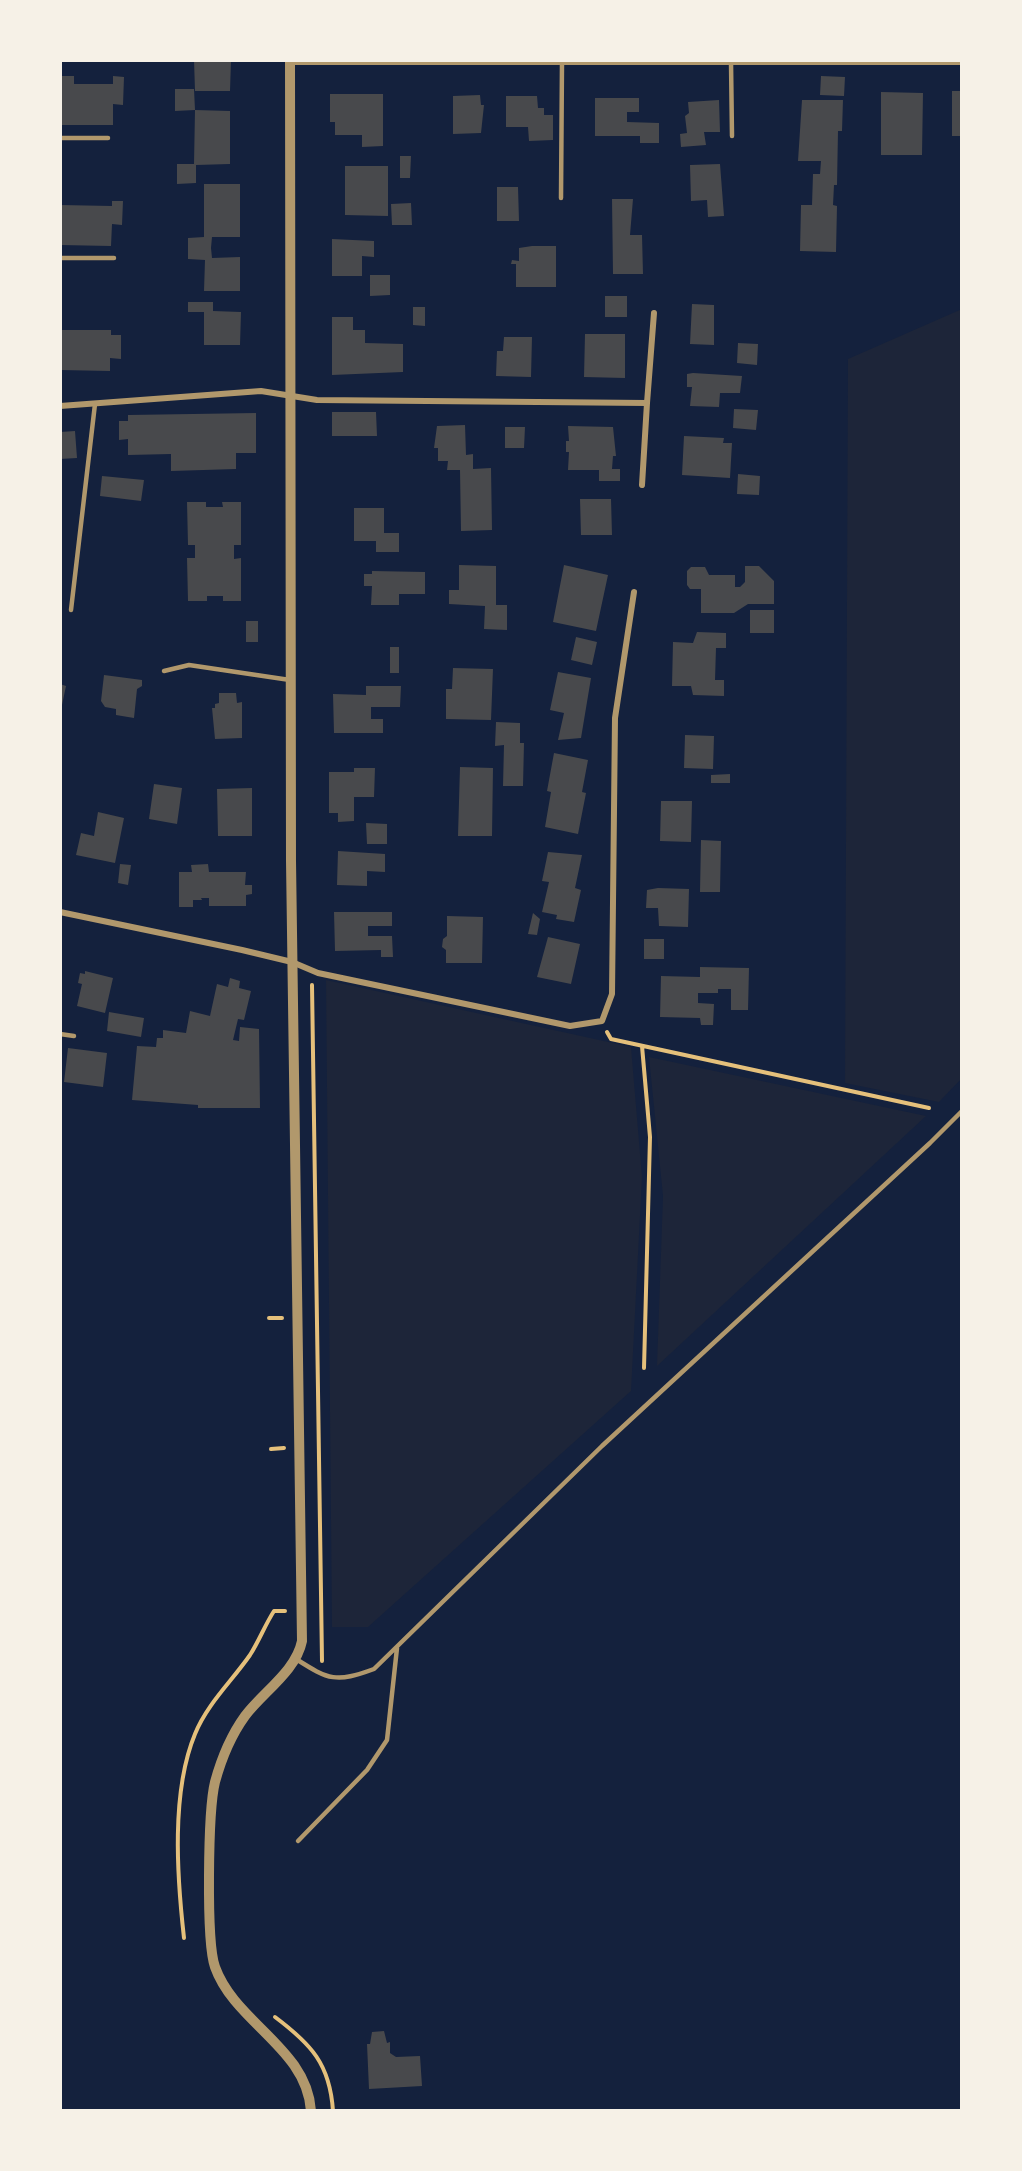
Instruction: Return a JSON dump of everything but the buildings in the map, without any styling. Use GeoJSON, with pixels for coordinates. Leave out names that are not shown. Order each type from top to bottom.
{"type":"FeatureCollection","features":[{"type":"Feature","properties":{"kind":"street"},"geometry":{"type":"LineString","coordinates":[[311,2111],[304,2079],[277,2045],[236,2004],[221,1982],[211,1955],[211,1812],[215,1782],[225,1753],[245,1717],[296,1659],[302,1641],[292,967],[290,61],[962,62]]}},
{"type":"Feature","properties":{"kind":"street"},"geometry":{"type":"LineString","coordinates":[[642,485],[654,313]]}},
{"type":"Feature","properties":{"kind":"street"},"geometry":{"type":"LineString","coordinates":[[60,406],[261,391],[289,393],[317,400],[647,404]]}},
{"type":"Feature","properties":{"kind":"street"},"geometry":{"type":"LineString","coordinates":[[60,912],[318,973],[570,1026],[602,1021],[612,994],[615,718],[634,592]]}},
{"type":"Feature","properties":{"kind":"lane"},"geometry":{"type":"LineString","coordinates":[[561,198],[562,62]]}},
{"type":"Feature","properties":{"kind":"lane"},"geometry":{"type":"LineString","coordinates":[[730,62],[732,136]]}},
{"type":"Feature","properties":{"kind":"lane"},"geometry":{"type":"LineString","coordinates":[[60,138],[108,138]]}},
{"type":"Feature","properties":{"kind":"lane"},"geometry":{"type":"LineString","coordinates":[[60,258],[114,258]]}},
{"type":"Feature","properties":{"kind":"lane"},"geometry":{"type":"LineString","coordinates":[[71,610],[95,404]]}},
{"type":"Feature","properties":{"kind":"lane"},"geometry":{"type":"LineString","coordinates":[[164,671],[189,665],[290,680]]}},
{"type":"Feature","properties":{"kind":"lane"},"geometry":{"type":"LineString","coordinates":[[60,1034],[74,1036]]}},
{"type":"Feature","properties":{"kind":"lane"},"geometry":{"type":"LineString","coordinates":[[296,1659],[322,1676],[334,1678],[355,1676],[374,1669],[602,1446],[962,1111]]}},
{"type":"Feature","properties":{"kind":"lane"},"geometry":{"type":"LineString","coordinates":[[298,1841],[367,1770],[387,1740],[397,1648]]}},
{"type":"Feature","properties":{"kind":"path"},"geometry":{"type":"LineString","coordinates":[[602,1021],[610,1039],[929,1108]]}},
{"type":"Feature","properties":{"kind":"path"},"geometry":{"type":"LineString","coordinates":[[314,1040],[322,1676]]}},
{"type":"Feature","properties":{"kind":"path"},"geometry":{"type":"LineString","coordinates":[[642,1046],[650,1137],[644,1368]]}},
{"type":"Feature","properties":{"kind":"path"},"geometry":{"type":"LineString","coordinates":[[268,2012],[315,2054],[331,2084],[333,2111]]}},
{"type":"Feature","properties":{"kind":"shaded area"},"geometry":{"type":"Polygon","coordinates":[[[962,309],[962,1078],[939,1102],[845,1083],[848,359],[962,309]]]}},
{"type":"Feature","properties":{"kind":"shaded area"},"geometry":{"type":"Polygon","coordinates":[[[326,980],[631,1047],[642,1177],[631,1391],[368,1627],[332,1627],[326,980]]]}},
{"type":"Feature","properties":{"kind":"shaded area"},"geometry":{"type":"Polygon","coordinates":[[[649,1057],[926,1116],[657,1366],[663,1196],[649,1057]]]}}]}
